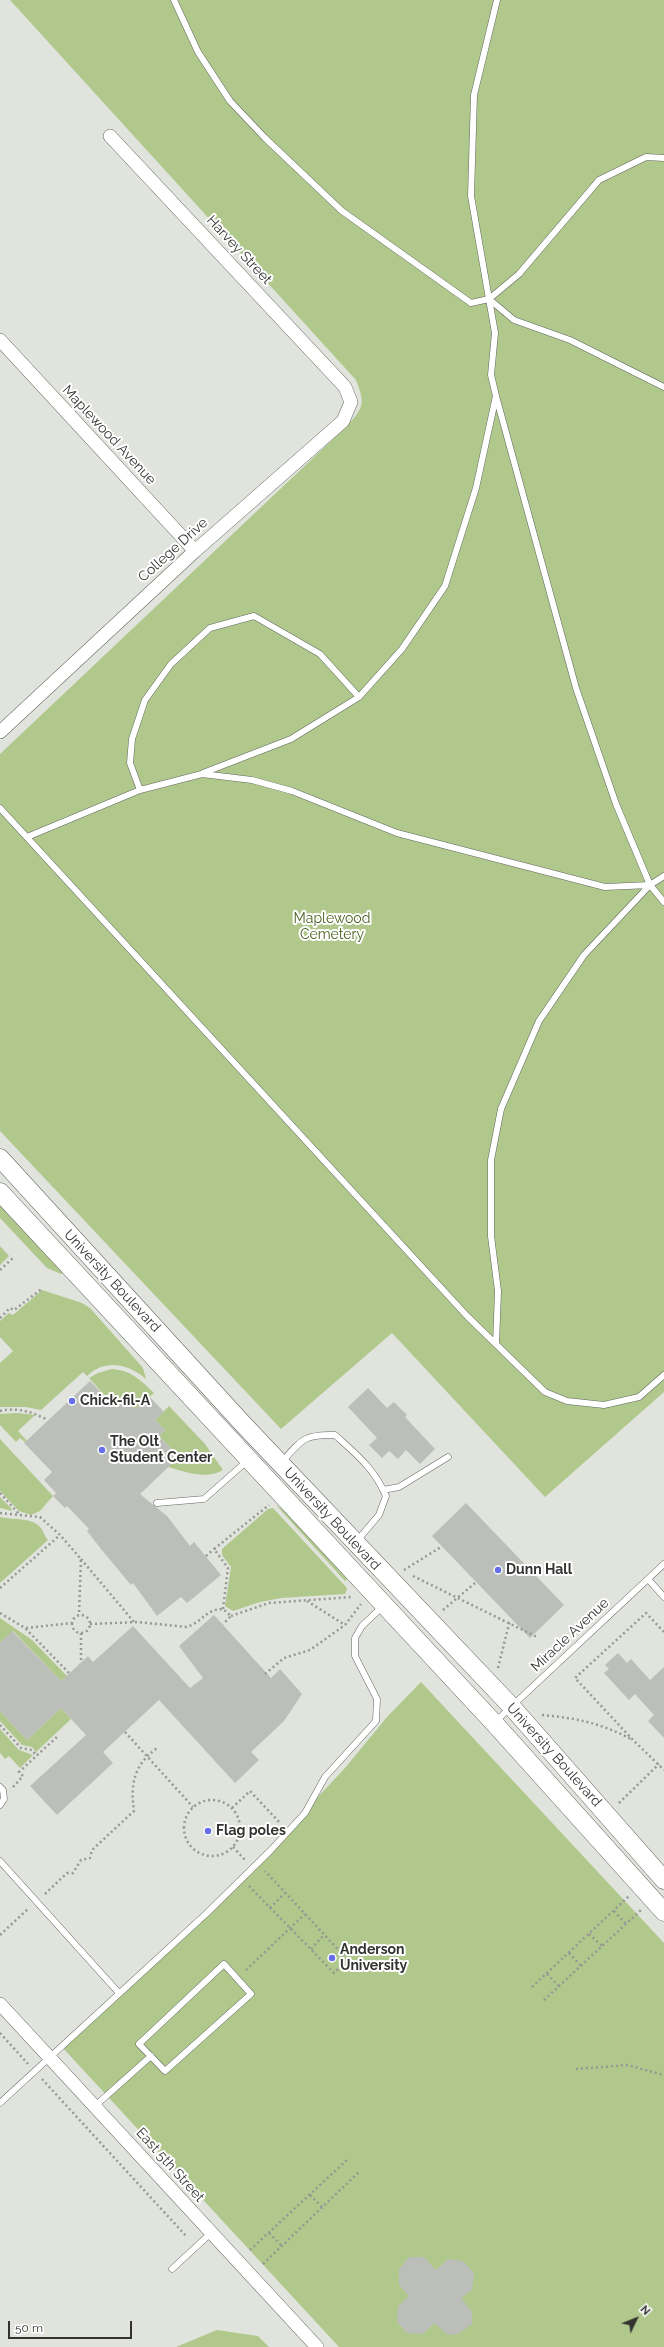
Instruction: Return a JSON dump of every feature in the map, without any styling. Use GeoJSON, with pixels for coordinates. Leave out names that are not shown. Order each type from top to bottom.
{"type":"FeatureCollection","features":[{"type":"Feature","properties":{"kind":"main road","name":"University Boulevard"},"geometry":{"type":"LineString","coordinates":[[0,1158],[280,1463],[511,1706],[664,1880]]}},
{"type":"Feature","properties":{"kind":"main road","name":"University Boulevard"},"geometry":{"type":"LineString","coordinates":[[0,1192],[494,1723],[664,1912]]}},
{"type":"Feature","properties":{"kind":"street","name":"Harvey Street"},"geometry":{"type":"LineString","coordinates":[[110,136],[344,387]]}},
{"type":"Feature","properties":{"kind":"street","name":"Maplewood Avenue"},"geometry":{"type":"LineString","coordinates":[[0,340],[194,551]]}},
{"type":"Feature","properties":{"kind":"street","name":"College Drive"},"geometry":{"type":"LineString","coordinates":[[0,732],[194,551],[343,421],[351,402],[344,387]]}},
{"type":"Feature","properties":{"kind":"street"},"geometry":{"type":"LineString","coordinates":[[266,1478],[280,1463]]}},
{"type":"Feature","properties":{"kind":"street","name":"East 5th Street"},"geometry":{"type":"LineString","coordinates":[[0,2004],[317,2347]]}},
{"type":"Feature","properties":{"kind":"lane"},"geometry":{"type":"LineString","coordinates":[[174,0],[198,52],[222,89],[230,101],[265,138],[342,211],[471,303],[489,299],[519,274],[599,180],[646,157],[664,158]]}},
{"type":"Feature","properties":{"kind":"lane"},"geometry":{"type":"LineString","coordinates":[[497,0],[474,95],[471,196],[495,333],[491,375],[576,688],[616,804],[650,885],[664,902]]}},
{"type":"Feature","properties":{"kind":"lane"},"geometry":{"type":"LineString","coordinates":[[489,299],[514,320],[570,340],[664,387]]}},
{"type":"Feature","properties":{"kind":"lane"},"geometry":{"type":"LineString","coordinates":[[27,837],[140,790],[202,774],[291,739],[360,697],[402,649],[445,586],[476,488],[496,396]]}},
{"type":"Feature","properties":{"kind":"lane"},"geometry":{"type":"LineString","coordinates":[[140,790],[130,763],[132,739],[146,700],[171,664],[210,628],[254,616],[320,654],[360,697]]}},
{"type":"Feature","properties":{"kind":"lane"},"geometry":{"type":"LineString","coordinates":[[202,774],[252,780],[292,791],[397,833],[605,887],[650,885]]}},
{"type":"Feature","properties":{"kind":"lane"},"geometry":{"type":"LineString","coordinates":[[0,808],[462,1310],[545,1392],[567,1401],[604,1405],[639,1397],[664,1375]]}},
{"type":"Feature","properties":{"kind":"lane"},"geometry":{"type":"LineString","coordinates":[[496,1344],[498,1291],[491,1236],[491,1160],[501,1109],[540,1021],[584,955],[650,885],[664,876]]}},
{"type":"Feature","properties":{"kind":"lane"},"geometry":{"type":"LineString","coordinates":[[280,1463],[296,1445],[311,1435],[335,1435],[366,1463],[378,1477],[386,1496],[379,1515],[355,1543]]}},
{"type":"Feature","properties":{"kind":"lane"},"geometry":{"type":"LineString","coordinates":[[383,1490],[399,1487],[448,1457]]}},
{"type":"Feature","properties":{"kind":"lane"},"geometry":{"type":"LineString","coordinates":[[157,1503],[204,1499],[248,1460]]}},
{"type":"Feature","properties":{"kind":"lane","name":"Miracle Avenue"},"geometry":{"type":"LineString","coordinates":[[494,1723],[664,1564]]}},
{"type":"Feature","properties":{"kind":"lane"},"geometry":{"type":"LineString","coordinates":[[648,1579],[664,1597]]}},
{"type":"Feature","properties":{"kind":"lane"},"geometry":{"type":"LineString","coordinates":[[0,2103],[255,1866],[305,1813],[325,1777],[376,1721],[377,1699],[355,1656],[355,1638],[362,1626],[384,1605]]}},
{"type":"Feature","properties":{"kind":"lane"},"geometry":{"type":"LineString","coordinates":[[0,1787],[3,1790],[4,1800],[0,1805]]}},
{"type":"Feature","properties":{"kind":"lane"},"geometry":{"type":"LineString","coordinates":[[0,1861],[119,1993]]}},
{"type":"Feature","properties":{"kind":"lane"},"geometry":{"type":"LineString","coordinates":[[224,1964],[251,1994],[165,2071],[150,2056],[139,2044],[224,1964]]}},
{"type":"Feature","properties":{"kind":"lane"},"geometry":{"type":"LineString","coordinates":[[95,2106],[150,2056]]}},
{"type":"Feature","properties":{"kind":"lane"},"geometry":{"type":"LineString","coordinates":[[172,2269],[211,2233]]}},
{"type":"Feature","properties":{"kind":"path"},"geometry":{"type":"LineString","coordinates":[[0,1270],[14,1257]]}},
{"type":"Feature","properties":{"kind":"path"},"geometry":{"type":"LineString","coordinates":[[0,1318],[10,1308],[14,1310],[43,1288]]}},
{"type":"Feature","properties":{"kind":"path"},"geometry":{"type":"LineString","coordinates":[[0,1411],[8,1409],[30,1411],[48,1420]]}},
{"type":"Feature","properties":{"kind":"path"},"geometry":{"type":"LineString","coordinates":[[0,1493],[20,1516]]}},
{"type":"Feature","properties":{"kind":"path"},"geometry":{"type":"LineString","coordinates":[[206,1556],[271,1504]]}},
{"type":"Feature","properties":{"kind":"path"},"geometry":{"type":"LineString","coordinates":[[0,1512],[20,1516],[40,1517],[60,1535],[134,1622]]}},
{"type":"Feature","properties":{"kind":"path"},"geometry":{"type":"LineString","coordinates":[[0,1588],[60,1535]]}},
{"type":"Feature","properties":{"kind":"path"},"geometry":{"type":"LineString","coordinates":[[441,1547],[402,1571],[457,1598],[510,1621],[537,1637]]}},
{"type":"Feature","properties":{"kind":"path"},"geometry":{"type":"LineString","coordinates":[[214,1549],[228,1568],[223,1609]]}},
{"type":"Feature","properties":{"kind":"path"},"geometry":{"type":"LineString","coordinates":[[79,1615],[81,1559]]}},
{"type":"Feature","properties":{"kind":"path"},"geometry":{"type":"LineString","coordinates":[[442,1611],[475,1583]]}},
{"type":"Feature","properties":{"kind":"path"},"geometry":{"type":"LineString","coordinates":[[223,1624],[231,1616],[269,1603],[357,1596]]}},
{"type":"Feature","properties":{"kind":"path"},"geometry":{"type":"LineString","coordinates":[[307,1601],[345,1625]]}},
{"type":"Feature","properties":{"kind":"path"},"geometry":{"type":"LineString","coordinates":[[265,1674],[284,1658],[310,1650],[345,1625],[363,1602]]}},
{"type":"Feature","properties":{"kind":"path"},"geometry":{"type":"LineString","coordinates":[[90,1624],[134,1622],[186,1627],[192,1625],[212,1609],[223,1609],[231,1616]]}},
{"type":"Feature","properties":{"kind":"path"},"geometry":{"type":"LineString","coordinates":[[0,1613],[25,1628],[69,1673]]}},
{"type":"Feature","properties":{"kind":"path"},"geometry":{"type":"LineString","coordinates":[[664,1632],[646,1613],[575,1678],[633,1740],[664,1770]]}},
{"type":"Feature","properties":{"kind":"path"},"geometry":{"type":"LineString","coordinates":[[79,1615],[74,1618],[72,1623],[73,1629],[81,1633]]}},
{"type":"Feature","properties":{"kind":"path"},"geometry":{"type":"LineString","coordinates":[[79,1615],[88,1618],[90,1624],[88,1629],[81,1633]]}},
{"type":"Feature","properties":{"kind":"path"},"geometry":{"type":"LineString","coordinates":[[496,1674],[510,1621]]}},
{"type":"Feature","properties":{"kind":"path"},"geometry":{"type":"LineString","coordinates":[[25,1628],[72,1623]]}},
{"type":"Feature","properties":{"kind":"path"},"geometry":{"type":"LineString","coordinates":[[81,1633],[81,1663]]}},
{"type":"Feature","properties":{"kind":"path"},"geometry":{"type":"LineString","coordinates":[[537,1714],[573,1718],[605,1726],[633,1740]]}},
{"type":"Feature","properties":{"kind":"path"},"geometry":{"type":"LineString","coordinates":[[0,1725],[21,1748],[32,1750],[36,1755]]}},
{"type":"Feature","properties":{"kind":"path"},"geometry":{"type":"LineString","coordinates":[[125,1732],[194,1807]]}},
{"type":"Feature","properties":{"kind":"path"},"geometry":{"type":"LineString","coordinates":[[15,1794],[13,1787],[23,1776],[19,1772],[59,1735]]}},
{"type":"Feature","properties":{"kind":"path"},"geometry":{"type":"LineString","coordinates":[[0,1934],[67,1873],[73,1873],[81,1860],[90,1858],[92,1850],[134,1811],[131,1794],[133,1778],[138,1766],[146,1756],[157,1748]]}},
{"type":"Feature","properties":{"kind":"path"},"geometry":{"type":"LineString","coordinates":[[607,1815],[659,1764]]}},
{"type":"Feature","properties":{"kind":"path"},"geometry":{"type":"LineString","coordinates":[[232,1808],[250,1791],[282,1824]]}},
{"type":"Feature","properties":{"kind":"path"},"geometry":{"type":"LineString","coordinates":[[220,1800],[232,1808],[240,1820],[241,1830],[233,1847],[221,1854],[207,1856],[198,1852],[190,1845],[184,1829],[185,1820],[194,1807],[202,1801],[220,1800]]}},
{"type":"Feature","properties":{"kind":"path"},"geometry":{"type":"LineString","coordinates":[[233,1847],[285,1893],[347,1960],[334,1973],[242,1878]]}},
{"type":"Feature","properties":{"kind":"path"},"geometry":{"type":"LineString","coordinates":[[270,1908],[285,1893]]}},
{"type":"Feature","properties":{"kind":"path"},"geometry":{"type":"LineString","coordinates":[[532,1987],[632,1893]]}},
{"type":"Feature","properties":{"kind":"path"},"geometry":{"type":"LineString","coordinates":[[544,2000],[645,1907]]}},
{"type":"Feature","properties":{"kind":"path"},"geometry":{"type":"LineString","coordinates":[[614,1911],[626,1924]]}},
{"type":"Feature","properties":{"kind":"path"},"geometry":{"type":"LineString","coordinates":[[246,1970],[305,1914]]}},
{"type":"Feature","properties":{"kind":"path"},"geometry":{"type":"LineString","coordinates":[[588,1934],[602,1946]]}},
{"type":"Feature","properties":{"kind":"path"},"geometry":{"type":"LineString","coordinates":[[311,1949],[324,1935]]}},
{"type":"Feature","properties":{"kind":"path"},"geometry":{"type":"LineString","coordinates":[[568,1953],[581,1966]]}},
{"type":"Feature","properties":{"kind":"path"},"geometry":{"type":"LineString","coordinates":[[547,1974],[559,1986]]}},
{"type":"Feature","properties":{"kind":"path"},"geometry":{"type":"LineString","coordinates":[[0,2033],[187,2237]]}},
{"type":"Feature","properties":{"kind":"path"},"geometry":{"type":"LineString","coordinates":[[576,2069],[628,2065],[664,2075]]}},
{"type":"Feature","properties":{"kind":"path"},"geometry":{"type":"LineString","coordinates":[[250,2250],[348,2159]]}},
{"type":"Feature","properties":{"kind":"path"},"geometry":{"type":"LineString","coordinates":[[263,2264],[360,2171]]}},
{"type":"Feature","properties":{"kind":"path"},"geometry":{"type":"LineString","coordinates":[[310,2195],[322,2207]]}},
{"type":"Feature","properties":{"kind":"path"},"geometry":{"type":"LineString","coordinates":[[269,2233],[282,2246]]}},
{"type":"Feature","properties":{"kind":"green space","name":"Maplewood Cemetery"},"geometry":{"type":"Polygon","coordinates":[[[10,0],[664,0],[664,1392],[545,1497],[392,1333],[281,1429],[0,1131],[0,754],[348,425],[360,409],[362,400],[356,380],[10,0]]]}},
{"type":"Feature","properties":{"kind":"green space"},"geometry":{"type":"Polygon","coordinates":[[[0,1200],[65,1271],[61,1274],[47,1268],[0,1218],[0,1200]]]}},
{"type":"Feature","properties":{"kind":"green space"},"geometry":{"type":"Polygon","coordinates":[[[0,1246],[9,1256],[0,1265],[0,1246]]]}},
{"type":"Feature","properties":{"kind":"green space"},"geometry":{"type":"Polygon","coordinates":[[[42,1290],[82,1303],[90,1308],[143,1368],[146,1379],[125,1367],[109,1365],[94,1370],[87,1376],[83,1372],[41,1410],[26,1407],[0,1407],[0,1363],[13,1351],[0,1337],[0,1321],[9,1313],[13,1315],[42,1290]]]}},
{"type":"Feature","properties":{"kind":"green space"},"geometry":{"type":"Polygon","coordinates":[[[112,1369],[124,1371],[135,1376],[154,1393],[135,1409],[126,1399],[116,1408],[89,1378],[98,1373],[112,1369]]]}},
{"type":"Feature","properties":{"kind":"green space"},"geometry":{"type":"Polygon","coordinates":[[[169,1406],[205,1444],[223,1470],[216,1473],[203,1475],[168,1467],[179,1457],[159,1436],[165,1430],[155,1420],[169,1406]]]}},
{"type":"Feature","properties":{"kind":"green space"},"geometry":{"type":"Polygon","coordinates":[[[17,1413],[35,1415],[18,1431],[27,1441],[25,1442],[20,1438],[16,1442],[0,1425],[0,1414],[17,1413]]]}},
{"type":"Feature","properties":{"kind":"green space"},"geometry":{"type":"Polygon","coordinates":[[[0,1439],[53,1496],[40,1511],[31,1515],[19,1511],[0,1491],[0,1439]]]}},
{"type":"Feature","properties":{"kind":"green space"},"geometry":{"type":"Polygon","coordinates":[[[0,1497],[11,1508],[12,1511],[0,1508],[0,1497]]]}},
{"type":"Feature","properties":{"kind":"green space"},"geometry":{"type":"Polygon","coordinates":[[[275,1504],[290,1516],[347,1579],[345,1581],[275,1504]]]}},
{"type":"Feature","properties":{"kind":"green space"},"geometry":{"type":"Polygon","coordinates":[[[273,1508],[346,1587],[347,1589],[345,1594],[281,1598],[260,1602],[233,1611],[225,1606],[231,1567],[222,1555],[222,1549],[268,1509],[273,1508]]]}},
{"type":"Feature","properties":{"kind":"green space"},"geometry":{"type":"Polygon","coordinates":[[[0,1517],[21,1519],[32,1522],[40,1527],[48,1540],[0,1583],[0,1517]]]}},
{"type":"Feature","properties":{"kind":"green space"},"geometry":{"type":"Polygon","coordinates":[[[0,1618],[32,1640],[67,1676],[61,1681],[13,1631],[0,1643],[0,1618]]]}},
{"type":"Feature","properties":{"kind":"green space"},"geometry":{"type":"Polygon","coordinates":[[[421,1682],[664,1943],[664,2347],[339,2347],[62,2047],[242,1878],[345,1768],[387,1717],[421,1682]]]}},
{"type":"Feature","properties":{"kind":"green space"},"geometry":{"type":"Polygon","coordinates":[[[61,1708],[71,1719],[36,1752],[32,1747],[22,1745],[0,1721],[0,1711],[27,1740],[61,1708]]]}},
{"type":"Feature","properties":{"kind":"green space"},"geometry":{"type":"Polygon","coordinates":[[[0,1729],[19,1750],[33,1755],[20,1768],[9,1756],[5,1759],[0,1753],[0,1729]]]}},
{"type":"Feature","properties":{"kind":"green space"},"geometry":{"type":"Polygon","coordinates":[[[217,2330],[258,2336],[269,2347],[176,2347],[217,2330]]]}},
{"type":"Feature","properties":{"kind":"building","name":"The Olt Student Center"},"geometry":{"type":"Polygon","coordinates":[[[90,1381],[116,1408],[126,1399],[135,1409],[149,1396],[164,1412],[155,1420],[165,1430],[159,1436],[179,1457],[140,1494],[167,1516],[190,1546],[194,1542],[221,1575],[187,1603],[181,1597],[157,1616],[133,1583],[131,1585],[101,1549],[87,1531],[89,1529],[67,1506],[65,1508],[53,1496],[56,1493],[44,1480],[52,1472],[24,1443],[90,1381]]]}},
{"type":"Feature","properties":{"kind":"building"},"geometry":{"type":"Polygon","coordinates":[[[368,1388],[387,1408],[394,1402],[407,1415],[405,1417],[435,1449],[420,1464],[406,1450],[398,1459],[389,1451],[382,1458],[369,1445],[377,1438],[348,1407],[368,1388]]]}},
{"type":"Feature","properties":{"kind":"building","name":"Dunn Hall"},"geometry":{"type":"Polygon","coordinates":[[[466,1503],[564,1605],[530,1638],[432,1536],[466,1503]]]}},
{"type":"Feature","properties":{"kind":"building"},"geometry":{"type":"Polygon","coordinates":[[[214,1615],[271,1678],[280,1669],[302,1694],[284,1721],[251,1752],[259,1760],[235,1783],[159,1700],[103,1752],[113,1763],[57,1815],[30,1786],[86,1735],[61,1708],[27,1740],[0,1711],[0,1643],[12,1631],[61,1681],[88,1656],[93,1662],[133,1626],[190,1688],[203,1678],[179,1646],[214,1615]]]}},
{"type":"Feature","properties":{"kind":"building"},"geometry":{"type":"Polygon","coordinates":[[[618,1653],[627,1663],[631,1659],[650,1680],[664,1667],[664,1738],[648,1721],[654,1715],[635,1694],[629,1700],[604,1673],[609,1669],[605,1665],[618,1653]]]}},
{"type":"Feature","properties":{"kind":"building"},"geometry":{"type":"Polygon","coordinates":[[[409,2257],[424,2257],[436,2270],[448,2259],[463,2261],[474,2273],[472,2290],[461,2298],[472,2312],[472,2324],[458,2334],[448,2335],[434,2323],[423,2334],[407,2333],[397,2322],[398,2306],[409,2296],[399,2285],[399,2269],[409,2257]]]}},
{"type":"Feature","properties":{"kind":"place","name":"Chick-fil-A"},"geometry":{"type":"Point","coordinates":[72,1401]}},
{"type":"Feature","properties":{"kind":"place","name":"The Olt Student Center"},"geometry":{"type":"Point","coordinates":[102,1450]}},
{"type":"Feature","properties":{"kind":"place","name":"Dunn Hall"},"geometry":{"type":"Point","coordinates":[498,1570]}},
{"type":"Feature","properties":{"kind":"place","name":"Flag poles"},"geometry":{"type":"Point","coordinates":[208,1831]}},
{"type":"Feature","properties":{"kind":"place","name":"Anderson University"},"geometry":{"type":"Point","coordinates":[332,1958]}}]}
